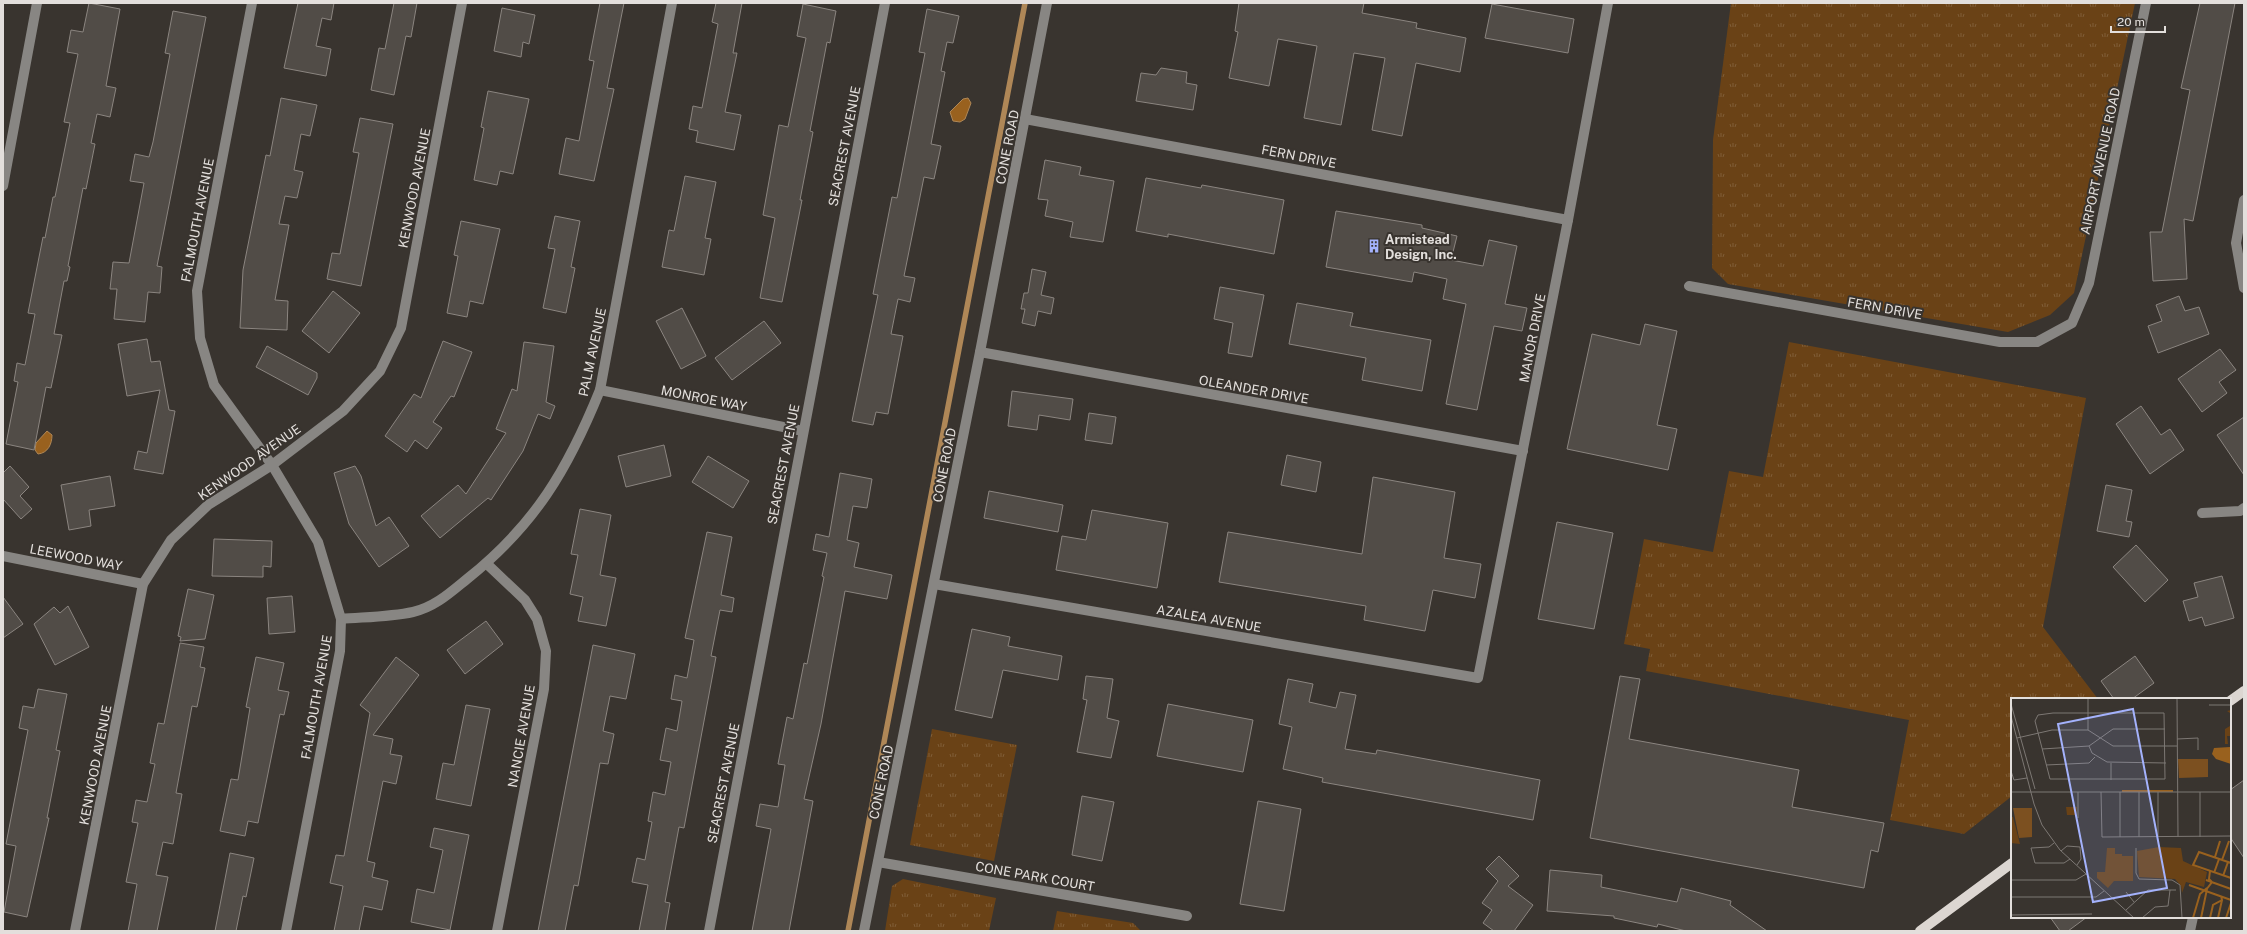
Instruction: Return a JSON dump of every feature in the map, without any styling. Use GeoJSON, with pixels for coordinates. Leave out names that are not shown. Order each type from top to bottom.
{"type":"FeatureCollection","features":[{"type":"Feature","properties":{"kind":"main road"},"geometry":{"type":"LineString","coordinates":[[2231,700],[2244,691]]}},
{"type":"Feature","properties":{"kind":"main road"},"geometry":{"type":"LineString","coordinates":[[1920,931],[2011,864]]}},
{"type":"Feature","properties":{"kind":"street"},"geometry":{"type":"LineString","coordinates":[[3,186],[37,3]]}},
{"type":"Feature","properties":{"kind":"street","name":"FALMOUTH AVENUE"},"geometry":{"type":"LineString","coordinates":[[252,3],[197,291],[200,338],[214,385],[272,464],[318,542],[341,619],[340,651],[286,931]]}},
{"type":"Feature","properties":{"kind":"street","name":"KENWOOD AVENUE"},"geometry":{"type":"LineString","coordinates":[[75,931],[143,584],[171,540],[208,505],[272,464],[348,405],[380,371],[401,328],[462,3]]}},
{"type":"Feature","properties":{"kind":"street","name":"PALM AVENUE"},"geometry":{"type":"LineString","coordinates":[[341,619],[414,612],[440,601],[486,564],[528,522],[556,483],[581,436],[600,390],[672,3]]}},
{"type":"Feature","properties":{"kind":"street","name":"SEACREST AVENUE"},"geometry":{"type":"LineString","coordinates":[[709,931],[885,3]]}},
{"type":"Feature","properties":{"kind":"street","name":"CONE ROAD"},"geometry":{"type":"LineString","coordinates":[[864,931],[980,352],[1047,3]]}},
{"type":"Feature","properties":{"kind":"street","name":"MANOR DRIVE"},"geometry":{"type":"LineString","coordinates":[[1478,678],[1568,220],[1608,3]]}},
{"type":"Feature","properties":{"kind":"street","name":"AIRPORT AVENUE ROAD"},"geometry":{"type":"LineString","coordinates":[[2072,323],[2089,283],[2146,3]]}},
{"type":"Feature","properties":{"kind":"street","name":"FERN DRIVE"},"geometry":{"type":"LineString","coordinates":[[1025,118],[1568,220]]}},
{"type":"Feature","properties":{"kind":"street"},"geometry":{"type":"LineString","coordinates":[[2244,200],[2236,243],[2244,288]]}},
{"type":"Feature","properties":{"kind":"street","name":"FERN DRIVE"},"geometry":{"type":"LineString","coordinates":[[1689,286],[2000,342],[2037,342],[2072,323]]}},
{"type":"Feature","properties":{"kind":"street","name":"OLEANDER DRIVE"},"geometry":{"type":"LineString","coordinates":[[980,352],[1523,451]]}},
{"type":"Feature","properties":{"kind":"street","name":"MONROE WAY"},"geometry":{"type":"LineString","coordinates":[[600,390],[803,430]]}},
{"type":"Feature","properties":{"kind":"street"},"geometry":{"type":"LineString","coordinates":[[2202,513],[2240,511],[2244,508]]}},
{"type":"Feature","properties":{"kind":"street","name":"LEEWOOD WAY"},"geometry":{"type":"LineString","coordinates":[[3,556],[143,584]]}},
{"type":"Feature","properties":{"kind":"street","name":"NANCIE AVENUE"},"geometry":{"type":"LineString","coordinates":[[486,564],[525,600],[537,619],[546,651],[544,689],[497,931]]}},
{"type":"Feature","properties":{"kind":"street","name":"AZALEA AVENUE"},"geometry":{"type":"LineString","coordinates":[[934,584],[1478,678]]}},
{"type":"Feature","properties":{"kind":"street","name":"CONE PARK COURT"},"geometry":{"type":"LineString","coordinates":[[878,862],[1187,916]]}},
{"type":"Feature","properties":{"kind":"street"},"geometry":{"type":"LineString","coordinates":[[2190,931],[2193,918]]}},
{"type":"Feature","properties":{"kind":"green space"},"geometry":{"type":"Polygon","coordinates":[[[1731,3],[2135,3],[2074,293],[2050,315],[2008,332],[1728,284],[1712,268],[1713,140],[1731,3]]]}},
{"type":"Feature","properties":{"kind":"green space"},"geometry":{"type":"Polygon","coordinates":[[[1789,342],[2086,398],[2043,627],[2097,698],[2011,698],[2011,797],[1964,834],[1890,820],[1909,720],[1646,671],[1650,649],[1624,644],[1644,539],[1713,552],[1729,471],[1763,477],[1789,342]]]}},
{"type":"Feature","properties":{"kind":"green space"},"geometry":{"type":"Polygon","coordinates":[[[932,729],[1017,745],[994,861],[910,845],[932,729]]]}},
{"type":"Feature","properties":{"kind":"green space"},"geometry":{"type":"Polygon","coordinates":[[[903,879],[996,898],[989,931],[885,931],[892,886],[903,879]]]}},
{"type":"Feature","properties":{"kind":"green space"},"geometry":{"type":"Polygon","coordinates":[[[1057,911],[1133,923],[1141,931],[1053,931],[1057,911]]]}},
{"type":"Feature","properties":{"kind":"shaded area"},"geometry":{"type":"Polygon","coordinates":[[[968,98],[971,103],[965,119],[960,122],[953,121],[950,112],[963,99],[968,98]]]}},
{"type":"Feature","properties":{"kind":"shaded area"},"geometry":{"type":"Polygon","coordinates":[[[47,431],[52,435],[50,445],[47,450],[38,454],[35,450],[36,443],[47,431]]]}},
{"type":"Feature","properties":{"kind":"building"},"geometry":{"type":"Polygon","coordinates":[[[89,3],[120,9],[106,86],[116,88],[110,117],[97,114],[91,143],[95,144],[86,189],[83,188],[68,266],[70,267],[67,281],[64,281],[54,334],[62,335],[51,388],[46,387],[34,450],[6,444],[18,382],[14,381],[17,363],[25,365],[35,314],[28,313],[43,237],[45,238],[53,197],[55,197],[70,123],[64,122],[78,54],[67,52],[71,30],[83,32],[89,3]]]}},
{"type":"Feature","properties":{"kind":"building"},"geometry":{"type":"Polygon","coordinates":[[[298,3],[334,3],[331,20],[322,18],[316,46],[331,49],[326,76],[284,68],[298,3]]]}},
{"type":"Feature","properties":{"kind":"building"},"geometry":{"type":"Polygon","coordinates":[[[394,3],[417,3],[411,37],[406,36],[394,95],[371,90],[379,48],[385,49],[394,3]]]}},
{"type":"Feature","properties":{"kind":"building"},"geometry":{"type":"Polygon","coordinates":[[[600,3],[624,3],[607,88],[614,89],[594,181],[559,174],[566,138],[579,141],[594,61],[589,60],[600,3]]]}},
{"type":"Feature","properties":{"kind":"building"},"geometry":{"type":"Polygon","coordinates":[[[716,3],[742,3],[733,53],[737,53],[725,112],[741,115],[734,150],[696,142],[698,131],[689,129],[693,106],[702,108],[718,24],[712,22],[716,3]]]}},
{"type":"Feature","properties":{"kind":"building"},"geometry":{"type":"Polygon","coordinates":[[[1239,3],[1364,3],[1362,13],[1417,23],[1416,28],[1466,38],[1460,72],[1416,63],[1402,136],[1372,130],[1385,58],[1354,53],[1341,125],[1304,118],[1317,46],[1278,39],[1269,86],[1229,78],[1238,32],[1235,31],[1239,3]]]}},
{"type":"Feature","properties":{"kind":"building"},"geometry":{"type":"Polygon","coordinates":[[[2200,3],[2235,3],[2193,221],[2184,219],[2187,279],[2153,281],[2150,232],[2162,232],[2190,90],[2181,88],[2200,3]]]}},
{"type":"Feature","properties":{"kind":"building"},"geometry":{"type":"Polygon","coordinates":[[[803,4],[836,11],[830,43],[827,42],[810,131],[813,132],[800,200],[802,200],[782,302],[760,298],[775,218],[763,215],[779,125],[788,127],[806,38],[797,36],[803,4]]]}},
{"type":"Feature","properties":{"kind":"building"},"geometry":{"type":"Polygon","coordinates":[[[1492,4],[1574,19],[1568,53],[1485,38],[1492,4]]]}},
{"type":"Feature","properties":{"kind":"building"},"geometry":{"type":"Polygon","coordinates":[[[502,8],[535,15],[529,44],[523,42],[521,57],[494,51],[502,8]]]}},
{"type":"Feature","properties":{"kind":"building"},"geometry":{"type":"Polygon","coordinates":[[[927,9],[959,16],[953,43],[947,42],[941,71],[945,72],[931,144],[941,146],[934,179],[924,177],[904,276],[915,278],[910,302],[898,299],[891,334],[903,336],[888,414],[876,412],[873,425],[852,421],[878,295],[873,294],[892,197],[897,198],[925,53],[919,52],[927,9]]]}},
{"type":"Feature","properties":{"kind":"building"},"geometry":{"type":"Polygon","coordinates":[[[173,11],[206,17],[157,266],[162,267],[160,293],[148,292],[145,322],[114,319],[117,289],[110,289],[113,262],[129,263],[144,183],[130,181],[135,154],[149,157],[153,142],[170,54],[165,53],[173,11]]]}},
{"type":"Feature","properties":{"kind":"building"},"geometry":{"type":"Polygon","coordinates":[[[1161,68],[1187,72],[1186,83],[1197,85],[1193,110],[1136,101],[1141,73],[1156,75],[1161,68]]]}},
{"type":"Feature","properties":{"kind":"building"},"geometry":{"type":"Polygon","coordinates":[[[488,91],[529,99],[513,174],[500,171],[497,185],[474,180],[484,128],[481,127],[488,91]]]}},
{"type":"Feature","properties":{"kind":"building"},"geometry":{"type":"Polygon","coordinates":[[[281,98],[317,105],[310,136],[301,134],[294,170],[303,172],[297,198],[285,196],[279,224],[289,225],[275,300],[288,301],[287,330],[240,328],[243,270],[266,155],[270,156],[281,98]]]}},
{"type":"Feature","properties":{"kind":"building"},"geometry":{"type":"Polygon","coordinates":[[[360,118],[393,124],[361,286],[327,279],[332,253],[340,254],[359,153],[353,152],[360,118]]]}},
{"type":"Feature","properties":{"kind":"building"},"geometry":{"type":"Polygon","coordinates":[[[1045,160],[1081,167],[1079,175],[1114,181],[1103,242],[1070,237],[1073,222],[1045,216],[1048,200],[1038,199],[1045,160]]]}},
{"type":"Feature","properties":{"kind":"building"},"geometry":{"type":"Polygon","coordinates":[[[685,176],[716,182],[705,238],[711,239],[704,275],[662,267],[669,230],[674,231],[685,176]]]}},
{"type":"Feature","properties":{"kind":"building"},"geometry":{"type":"Polygon","coordinates":[[[1146,178],[1201,188],[1202,185],[1284,200],[1274,254],[1168,234],[1168,237],[1136,231],[1146,178]]]}},
{"type":"Feature","properties":{"kind":"building"},"geometry":{"type":"Polygon","coordinates":[[[1336,211],[1422,225],[1422,228],[1457,236],[1451,260],[1483,266],[1489,240],[1517,246],[1505,304],[1527,308],[1522,331],[1494,326],[1477,410],[1446,404],[1466,304],[1443,299],[1447,279],[1414,272],[1412,282],[1326,267],[1336,211]]]}},
{"type":"Feature","properties":{"kind":"building"},"geometry":{"type":"Polygon","coordinates":[[[555,216],[580,221],[571,267],[575,268],[566,313],[543,308],[555,249],[548,248],[555,216]]]}},
{"type":"Feature","properties":{"kind":"building"},"geometry":{"type":"Polygon","coordinates":[[[461,221],[500,229],[483,304],[470,301],[467,317],[447,313],[458,256],[454,255],[461,221]]]}},
{"type":"Feature","properties":{"kind":"building"},"geometry":{"type":"Polygon","coordinates":[[[1032,269],[1046,272],[1041,295],[1054,298],[1051,314],[1038,311],[1035,326],[1022,323],[1025,309],[1021,309],[1024,293],[1028,293],[1032,269]]]}},
{"type":"Feature","properties":{"kind":"building"},"geometry":{"type":"Polygon","coordinates":[[[1220,287],[1264,295],[1252,357],[1228,353],[1233,323],[1214,319],[1220,287]]]}},
{"type":"Feature","properties":{"kind":"building"},"geometry":{"type":"Polygon","coordinates":[[[333,291],[360,313],[329,353],[302,331],[333,291]]]}},
{"type":"Feature","properties":{"kind":"building"},"geometry":{"type":"Polygon","coordinates":[[[2179,296],[2185,311],[2199,307],[2209,334],[2158,353],[2148,326],[2162,321],[2156,305],[2179,296]]]}},
{"type":"Feature","properties":{"kind":"building"},"geometry":{"type":"Polygon","coordinates":[[[1297,303],[1353,313],[1350,326],[1431,340],[1422,391],[1362,380],[1366,358],[1289,344],[1297,303]]]}},
{"type":"Feature","properties":{"kind":"building"},"geometry":{"type":"Polygon","coordinates":[[[682,308],[706,356],[681,369],[656,321],[682,308]]]}},
{"type":"Feature","properties":{"kind":"building"},"geometry":{"type":"Polygon","coordinates":[[[764,321],[781,343],[732,380],[715,358],[764,321]]]}},
{"type":"Feature","properties":{"kind":"building"},"geometry":{"type":"Polygon","coordinates":[[[1645,324],[1677,331],[1657,425],[1677,429],[1668,470],[1567,449],[1592,334],[1640,345],[1645,324]]]}},
{"type":"Feature","properties":{"kind":"building"},"geometry":{"type":"Polygon","coordinates":[[[147,339],[151,362],[160,361],[169,410],[175,411],[163,474],[134,469],[138,451],[147,453],[160,390],[127,396],[118,344],[147,339]]]}},
{"type":"Feature","properties":{"kind":"building"},"geometry":{"type":"Polygon","coordinates":[[[443,341],[472,352],[454,397],[451,396],[433,422],[442,428],[427,449],[415,440],[407,452],[385,436],[414,394],[421,398],[443,341]]]}},
{"type":"Feature","properties":{"kind":"building"},"geometry":{"type":"Polygon","coordinates":[[[524,342],[554,346],[546,402],[555,406],[550,419],[538,414],[523,451],[491,500],[488,498],[440,538],[421,516],[458,485],[466,494],[506,433],[496,429],[512,389],[517,391],[524,342]]]}},
{"type":"Feature","properties":{"kind":"building"},"geometry":{"type":"Polygon","coordinates":[[[267,346],[317,373],[317,378],[308,395],[256,367],[267,346]]]}},
{"type":"Feature","properties":{"kind":"building"},"geometry":{"type":"Polygon","coordinates":[[[2220,349],[2236,370],[2219,382],[2227,393],[2202,412],[2178,379],[2220,349]]]}},
{"type":"Feature","properties":{"kind":"building"},"geometry":{"type":"Polygon","coordinates":[[[1012,391],[1073,399],[1070,420],[1039,415],[1037,430],[1008,426],[1012,391]]]}},
{"type":"Feature","properties":{"kind":"building"},"geometry":{"type":"Polygon","coordinates":[[[2141,406],[2161,435],[2170,429],[2184,450],[2150,474],[2116,424],[2141,406]]]}},
{"type":"Feature","properties":{"kind":"building"},"geometry":{"type":"Polygon","coordinates":[[[1089,413],[1116,417],[1112,444],[1085,440],[1089,413]]]}},
{"type":"Feature","properties":{"kind":"building"},"geometry":{"type":"Polygon","coordinates":[[[2244,417],[2244,475],[2217,435],[2244,417]]]}},
{"type":"Feature","properties":{"kind":"building"},"geometry":{"type":"Polygon","coordinates":[[[664,445],[671,476],[626,487],[618,456],[664,445]]]}},
{"type":"Feature","properties":{"kind":"building"},"geometry":{"type":"Polygon","coordinates":[[[1287,455],[1321,462],[1316,492],[1281,485],[1287,455]]]}},
{"type":"Feature","properties":{"kind":"building"},"geometry":{"type":"Polygon","coordinates":[[[708,456],[749,481],[733,508],[692,482],[708,456]]]}},
{"type":"Feature","properties":{"kind":"building"},"geometry":{"type":"Polygon","coordinates":[[[10,466],[29,487],[20,496],[32,509],[21,519],[3,499],[3,473],[10,466]]]}},
{"type":"Feature","properties":{"kind":"building"},"geometry":{"type":"Polygon","coordinates":[[[355,466],[361,476],[376,526],[389,517],[409,546],[379,567],[349,524],[334,473],[355,466]]]}},
{"type":"Feature","properties":{"kind":"building"},"geometry":{"type":"Polygon","coordinates":[[[840,473],[872,479],[867,508],[853,506],[847,540],[859,543],[854,567],[892,575],[887,599],[845,591],[821,724],[804,799],[813,801],[789,931],[752,931],[771,829],[756,826],[760,804],[778,807],[785,765],[778,764],[787,717],[793,719],[804,663],[807,664],[824,577],[822,576],[827,553],[813,550],[816,534],[829,537],[840,473]]]}},
{"type":"Feature","properties":{"kind":"building"},"geometry":{"type":"Polygon","coordinates":[[[110,476],[115,506],[89,510],[91,526],[69,530],[61,485],[110,476]]]}},
{"type":"Feature","properties":{"kind":"building"},"geometry":{"type":"Polygon","coordinates":[[[1373,477],[1455,492],[1444,558],[1481,564],[1475,598],[1433,590],[1425,631],[1364,620],[1366,606],[1219,582],[1228,532],[1362,554],[1373,477]]]}},
{"type":"Feature","properties":{"kind":"building"},"geometry":{"type":"Polygon","coordinates":[[[2106,485],[2132,490],[2126,521],[2132,522],[2129,537],[2097,531],[2106,485]]]}},
{"type":"Feature","properties":{"kind":"building"},"geometry":{"type":"Polygon","coordinates":[[[989,491],[1063,505],[1058,532],[984,518],[989,491]]]}},
{"type":"Feature","properties":{"kind":"building"},"geometry":{"type":"Polygon","coordinates":[[[580,509],[611,515],[600,575],[616,578],[606,626],[578,621],[583,597],[570,594],[578,555],[571,554],[580,509]]]}},
{"type":"Feature","properties":{"kind":"building"},"geometry":{"type":"Polygon","coordinates":[[[1092,510],[1168,523],[1157,588],[1056,570],[1062,536],[1086,540],[1092,510]]]}},
{"type":"Feature","properties":{"kind":"building"},"geometry":{"type":"Polygon","coordinates":[[[1557,522],[1613,533],[1594,629],[1538,619],[1557,522]]]}},
{"type":"Feature","properties":{"kind":"building"},"geometry":{"type":"Polygon","coordinates":[[[707,532],[732,537],[721,595],[734,598],[732,612],[720,610],[711,656],[716,657],[684,828],[679,827],[665,902],[670,903],[665,931],[639,931],[648,885],[632,882],[637,858],[645,860],[652,822],[648,821],[653,792],[665,795],[671,762],[660,760],[666,728],[677,731],[682,701],[671,699],[675,675],[687,678],[694,640],[685,638],[707,532]]]}},
{"type":"Feature","properties":{"kind":"building"},"geometry":{"type":"Polygon","coordinates":[[[214,539],[272,541],[271,567],[263,566],[263,577],[212,576],[214,539]]]}},
{"type":"Feature","properties":{"kind":"building"},"geometry":{"type":"Polygon","coordinates":[[[2136,545],[2168,580],[2145,602],[2113,567],[2136,545]]]}},
{"type":"Feature","properties":{"kind":"building"},"geometry":{"type":"Polygon","coordinates":[[[2222,576],[2234,618],[2205,626],[2202,617],[2189,621],[2183,601],[2198,597],[2194,583],[2222,576]]]}},
{"type":"Feature","properties":{"kind":"building"},"geometry":{"type":"Polygon","coordinates":[[[188,589],[214,595],[205,639],[180,641],[181,637],[178,636],[188,589]]]}},
{"type":"Feature","properties":{"kind":"building"},"geometry":{"type":"Polygon","coordinates":[[[292,596],[295,632],[269,634],[267,598],[292,596]]]}},
{"type":"Feature","properties":{"kind":"building"},"geometry":{"type":"Polygon","coordinates":[[[3,597],[23,624],[3,638],[3,597]]]}},
{"type":"Feature","properties":{"kind":"building"},"geometry":{"type":"Polygon","coordinates":[[[68,606],[89,647],[55,665],[34,624],[54,607],[60,613],[68,606]]]}},
{"type":"Feature","properties":{"kind":"building"},"geometry":{"type":"Polygon","coordinates":[[[486,621],[503,644],[465,674],[447,650],[486,621]]]}},
{"type":"Feature","properties":{"kind":"building"},"geometry":{"type":"Polygon","coordinates":[[[972,629],[1010,637],[1008,646],[1062,656],[1058,680],[1003,670],[992,718],[955,710],[972,629]]]}},
{"type":"Feature","properties":{"kind":"building"},"geometry":{"type":"Polygon","coordinates":[[[180,643],[204,647],[200,667],[205,668],[197,707],[192,706],[176,793],[182,794],[173,844],[163,842],[156,875],[168,877],[157,931],[128,931],[137,884],[126,882],[138,823],[132,822],[136,800],[147,802],[155,764],[150,763],[158,723],[164,724],[180,643]]]}},
{"type":"Feature","properties":{"kind":"building"},"geometry":{"type":"Polygon","coordinates":[[[593,645],[635,654],[626,699],[610,696],[603,731],[614,734],[608,764],[600,763],[578,886],[574,885],[565,931],[538,931],[593,645]]]}},
{"type":"Feature","properties":{"kind":"building"},"geometry":{"type":"Polygon","coordinates":[[[2135,656],[2154,683],[2133,698],[2113,698],[2101,681],[2135,656]]]}},
{"type":"Feature","properties":{"kind":"building"},"geometry":{"type":"Polygon","coordinates":[[[256,657],[284,663],[278,690],[289,692],[284,715],[280,714],[258,823],[248,821],[245,836],[220,831],[231,779],[238,780],[250,708],[246,707],[256,657]]]}},
{"type":"Feature","properties":{"kind":"building"},"geometry":{"type":"Polygon","coordinates":[[[396,657],[419,675],[373,735],[393,739],[390,754],[402,756],[396,784],[383,781],[367,861],[375,863],[372,877],[388,881],[382,910],[364,906],[359,931],[334,931],[343,886],[330,883],[336,855],[344,856],[370,713],[360,705],[396,657]]]}},
{"type":"Feature","properties":{"kind":"building"},"geometry":{"type":"Polygon","coordinates":[[[1086,676],[1113,679],[1107,718],[1119,721],[1111,758],[1077,752],[1087,700],[1083,699],[1086,676]]]}},
{"type":"Feature","properties":{"kind":"building"},"geometry":{"type":"Polygon","coordinates":[[[1620,676],[1640,679],[1629,739],[1799,770],[1792,807],[1884,823],[1878,852],[1871,850],[1864,888],[1590,838],[1620,676]]]}},
{"type":"Feature","properties":{"kind":"building"},"geometry":{"type":"Polygon","coordinates":[[[1288,679],[1313,684],[1309,702],[1336,708],[1340,692],[1356,695],[1345,749],[1376,754],[1377,750],[1540,780],[1533,820],[1322,782],[1323,778],[1283,769],[1292,727],[1279,724],[1288,679]]]}},
{"type":"Feature","properties":{"kind":"building"},"geometry":{"type":"Polygon","coordinates":[[[38,689],[67,694],[56,750],[60,751],[47,818],[49,818],[27,917],[4,912],[16,846],[6,844],[28,730],[19,728],[23,706],[34,708],[38,689]]]}},
{"type":"Feature","properties":{"kind":"building"},"geometry":{"type":"Polygon","coordinates":[[[1168,704],[1253,720],[1243,772],[1157,756],[1168,704]]]}},
{"type":"Feature","properties":{"kind":"building"},"geometry":{"type":"Polygon","coordinates":[[[466,705],[490,709],[471,806],[436,799],[443,763],[454,765],[466,705]]]}},
{"type":"Feature","properties":{"kind":"building"},"geometry":{"type":"Polygon","coordinates":[[[2244,780],[2244,858],[2231,838],[2231,789],[2244,780]]]}},
{"type":"Feature","properties":{"kind":"building"},"geometry":{"type":"Polygon","coordinates":[[[1082,796],[1114,802],[1102,861],[1072,855],[1082,796]]]}},
{"type":"Feature","properties":{"kind":"building"},"geometry":{"type":"Polygon","coordinates":[[[1258,801],[1301,809],[1284,911],[1240,904],[1258,801]]]}},
{"type":"Feature","properties":{"kind":"building"},"geometry":{"type":"Polygon","coordinates":[[[434,828],[469,835],[450,930],[411,922],[417,889],[434,893],[443,850],[430,847],[434,828]]]}},
{"type":"Feature","properties":{"kind":"building"},"geometry":{"type":"Polygon","coordinates":[[[230,853],[254,858],[246,897],[243,896],[236,931],[215,931],[230,853]]]}},
{"type":"Feature","properties":{"kind":"building"},"geometry":{"type":"Polygon","coordinates":[[[1499,856],[1519,876],[1508,886],[1533,905],[1514,931],[1494,931],[1483,923],[1492,910],[1482,903],[1498,881],[1486,869],[1499,856]]]}},
{"type":"Feature","properties":{"kind":"building"},"geometry":{"type":"Polygon","coordinates":[[[1550,870],[1602,875],[1601,887],[1677,902],[1681,888],[1731,901],[1730,905],[1767,931],[1686,931],[1658,924],[1657,927],[1614,918],[1614,916],[1547,911],[1550,870]]]}},
{"type":"Feature","properties":{"kind":"building"},"geometry":{"type":"Polygon","coordinates":[[[2051,918],[2086,918],[2068,931],[2060,931],[2051,918]]]}},
{"type":"Feature","properties":{"kind":"waterway"},"geometry":{"type":"LineString","coordinates":[[848,931],[1025,3]]}},
{"type":"Feature","properties":{"kind":"place","name":"Armistead Design, Inc."},"geometry":{"type":"Point","coordinates":[1374,246]}}]}
